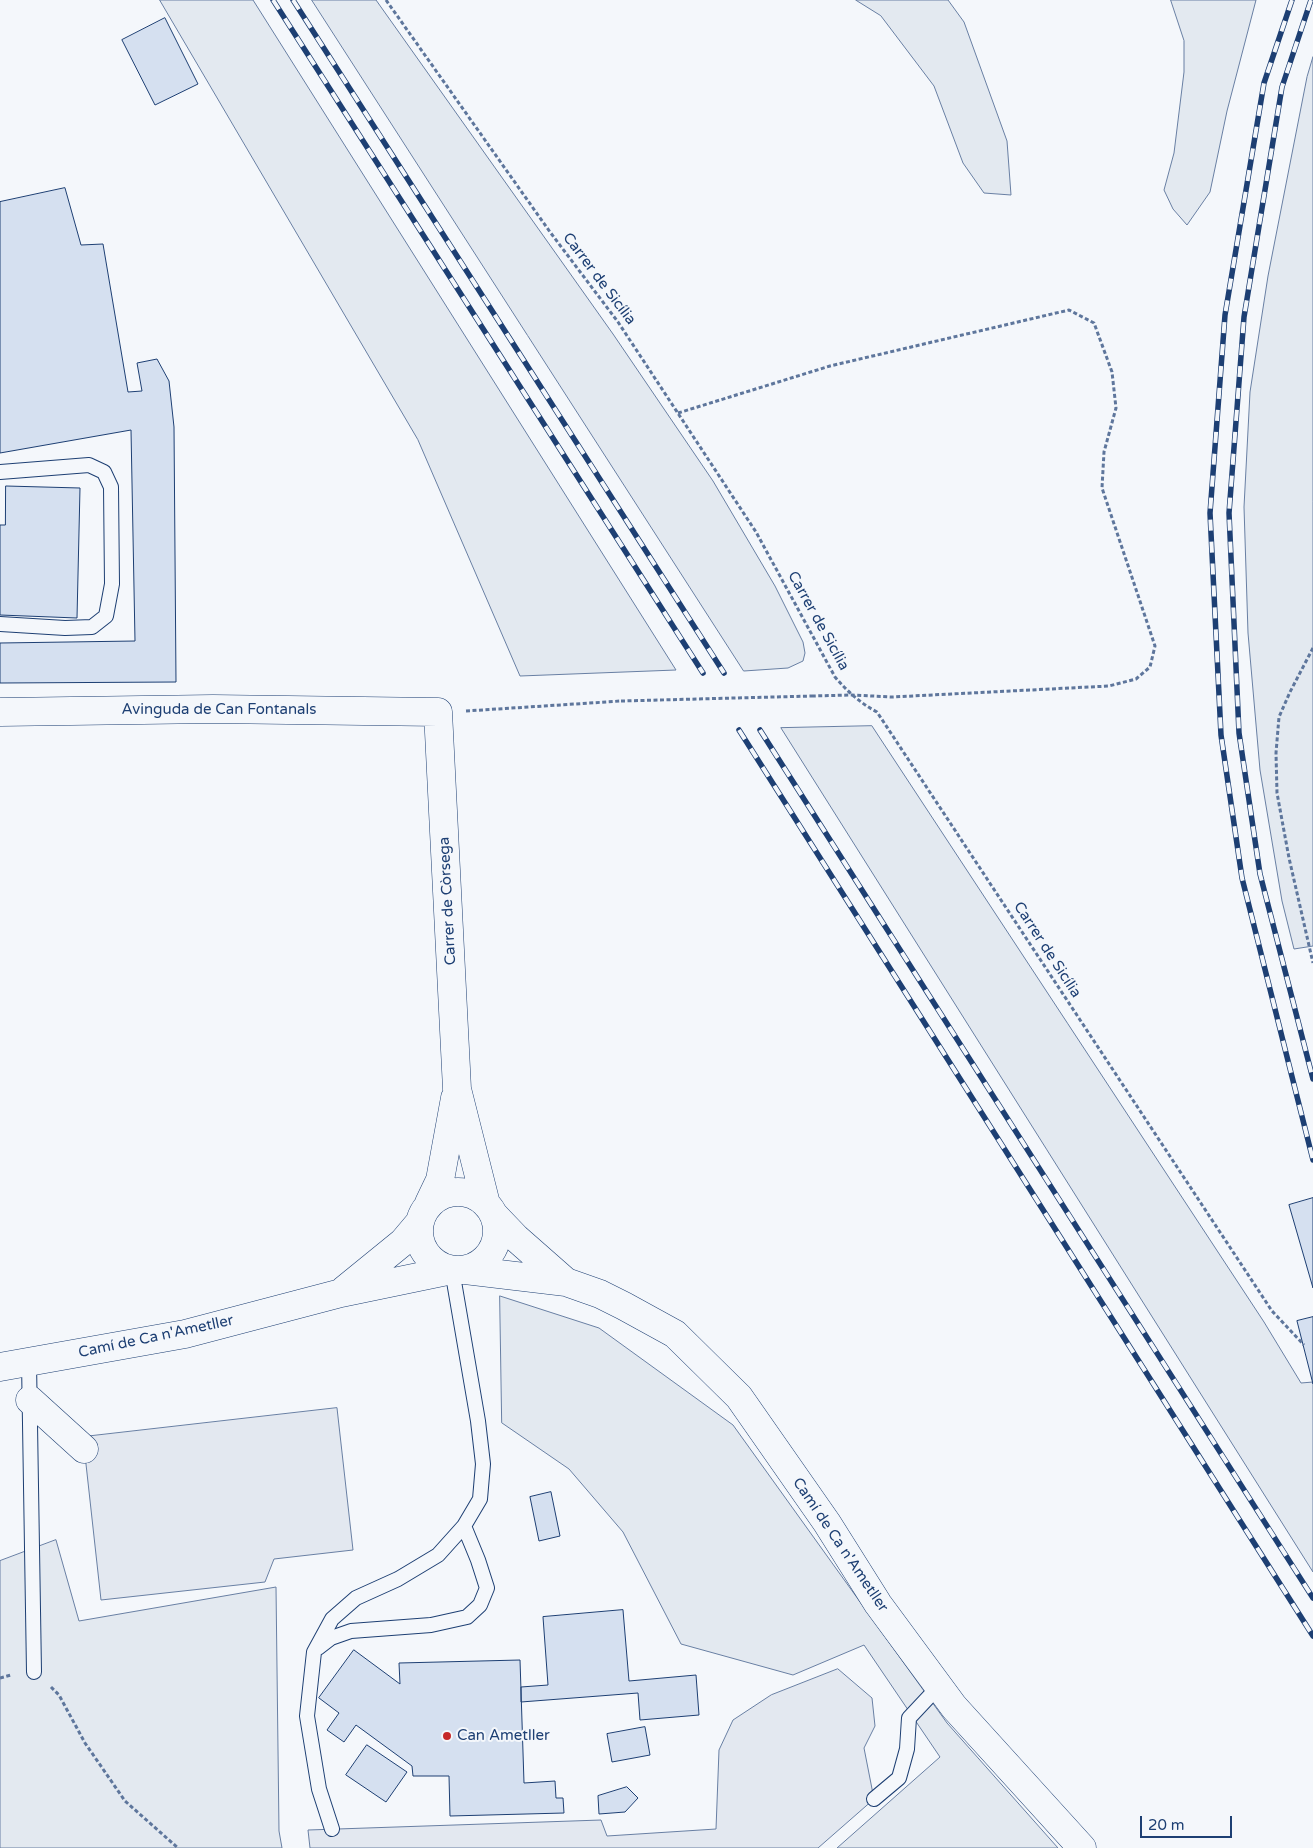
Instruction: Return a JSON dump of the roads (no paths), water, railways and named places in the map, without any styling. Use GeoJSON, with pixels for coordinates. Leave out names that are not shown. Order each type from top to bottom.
{"type":"FeatureCollection","features":[{"type":"Feature","properties":{"kind":"street","name":"Avinguda de Can Fontanals"},"geometry":{"type":"LineString","coordinates":[[0,712],[213,709],[438,712]]}},
{"type":"Feature","properties":{"kind":"street","name":"Carrer de Còrsega"},"geometry":{"type":"LineString","coordinates":[[438,712],[457,1089],[490,1209]]}},
{"type":"Feature","properties":{"kind":"street","name":"Carrer de Còrsega"},"geometry":{"type":"LineString","coordinates":[[424,1213],[440,1180],[457,1089]]}},
{"type":"Feature","properties":{"kind":"street"},"geometry":{"type":"LineString","coordinates":[[464,1192],[476,1196],[490,1209],[497,1226],[497,1238],[493,1250],[486,1259],[476,1266],[458,1270],[440,1266],[430,1259],[422,1249],[419,1236],[424,1213],[446,1194],[464,1192]]}},
{"type":"Feature","properties":{"kind":"street","name":"Camí de Ca n'Ametller"},"geometry":{"type":"LineString","coordinates":[[490,1209],[516,1238],[566,1282]]}},
{"type":"Feature","properties":{"kind":"street","name":"Camí de Ca n'Ametller"},"geometry":{"type":"LineString","coordinates":[[341,1293],[403,1242],[424,1213]]}},
{"type":"Feature","properties":{"kind":"street","name":"Camí de Ca n'Ametller"},"geometry":{"type":"LineString","coordinates":[[0,1367],[185,1334],[341,1293],[458,1270],[566,1282],[616,1302],[675,1334],[739,1397],[827,1523],[878,1604],[938,1686],[954,1707],[1082,1848]]}},
{"type":"Feature","properties":{"kind":"street"},"geometry":{"type":"LineString","coordinates":[[30,1400],[84,1448]]}},
{"type":"Feature","properties":{"kind":"lane"},"geometry":{"type":"LineString","coordinates":[[0,472],[89,465],[104,472],[111,487],[112,584],[106,616],[92,627],[65,628],[0,624]]}},
{"type":"Feature","properties":{"kind":"lane"},"geometry":{"type":"LineString","coordinates":[[332,1829],[319,1789],[307,1716],[314,1652],[332,1619],[356,1598],[398,1579],[438,1555],[464,1526],[480,1499],[482,1464],[478,1421],[458,1270]]}},
{"type":"Feature","properties":{"kind":"lane"},"geometry":{"type":"LineString","coordinates":[[29,1362],[34,1672]]}},
{"type":"Feature","properties":{"kind":"lane"},"geometry":{"type":"LineString","coordinates":[[314,1652],[331,1638],[351,1631],[431,1625],[467,1617],[480,1605],[487,1588],[464,1526]]}},
{"type":"Feature","properties":{"kind":"lane"},"geometry":{"type":"LineString","coordinates":[[874,1798],[899,1778],[907,1749],[909,1718],[938,1686]]}},
{"type":"Feature","properties":{"kind":"railway"},"geometry":{"type":"LineString","coordinates":[[273,0],[703,673]]}},
{"type":"Feature","properties":{"kind":"railway"},"geometry":{"type":"LineString","coordinates":[[293,0],[724,673]]}},
{"type":"Feature","properties":{"kind":"railway"},"geometry":{"type":"LineString","coordinates":[[1292,0],[1264,83],[1225,315],[1210,513],[1221,735],[1242,878],[1313,1160]]}},
{"type":"Feature","properties":{"kind":"railway"},"geometry":{"type":"LineString","coordinates":[[1311,0],[1282,87],[1244,317],[1229,513],[1239,733],[1260,874],[1313,1079]]}},
{"type":"Feature","properties":{"kind":"railway"},"geometry":{"type":"LineString","coordinates":[[739,730],[1313,1636]]}},
{"type":"Feature","properties":{"kind":"railway"},"geometry":{"type":"LineString","coordinates":[[760,730],[1313,1598]]}},
{"type":"Feature","properties":{"kind":"place","name":"Can Ametller"},"geometry":{"type":"Point","coordinates":[447,1736]}}]}
